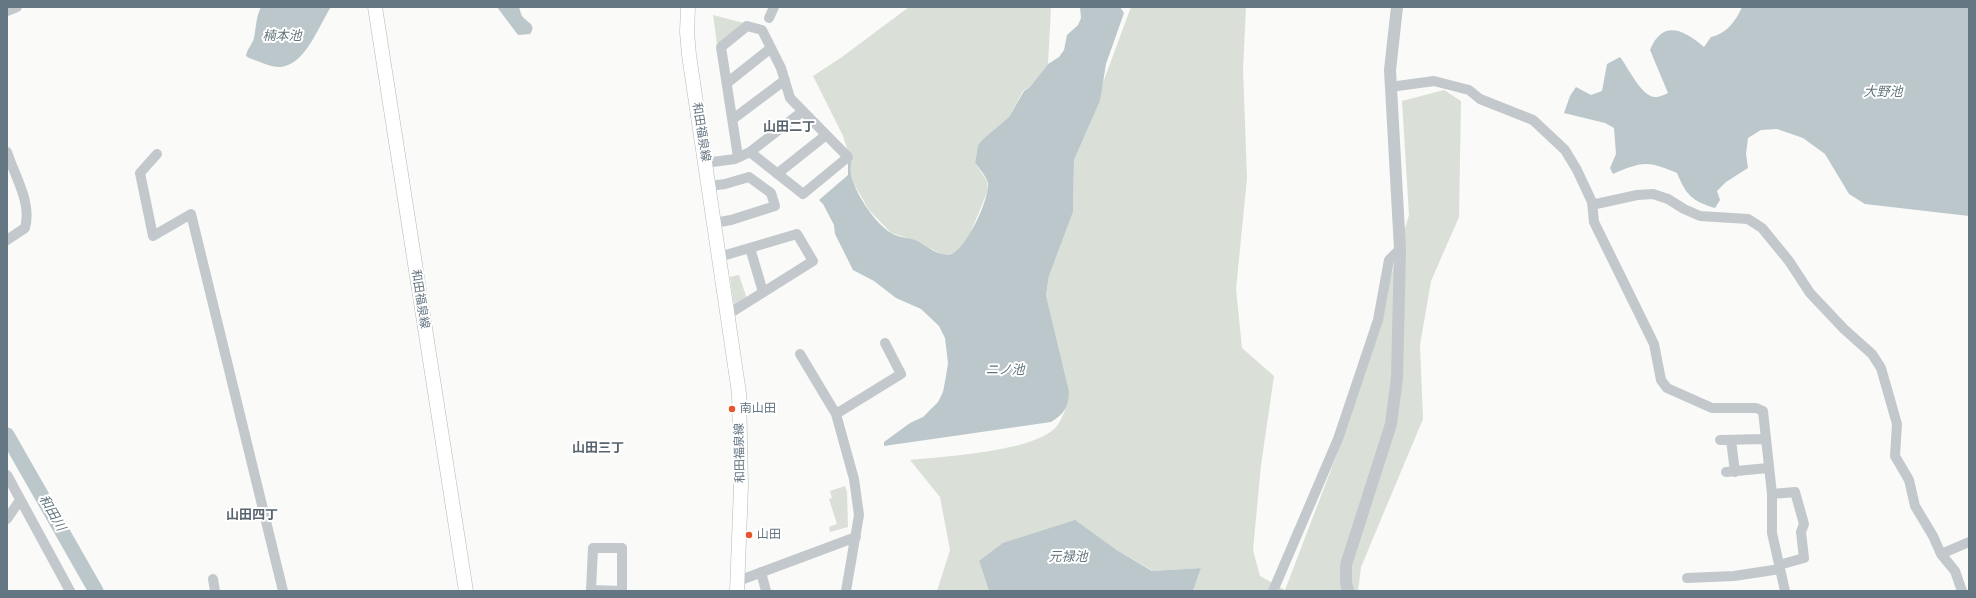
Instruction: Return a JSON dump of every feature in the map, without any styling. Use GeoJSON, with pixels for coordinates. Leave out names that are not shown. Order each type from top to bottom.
{"type":"FeatureCollection","features":[{"type":"Feature","properties":{"kind":"main road","name":"和田福泉線"},"geometry":{"type":"LineString","coordinates":[[375,7],[466,591]]}},
{"type":"Feature","properties":{"kind":"main road","name":"和田福泉線"},"geometry":{"type":"LineString","coordinates":[[688,7],[687,32],[689,55],[739,400],[741,486],[737,586]]}},
{"type":"Feature","properties":{"kind":"street"},"geometry":{"type":"LineString","coordinates":[[7,11],[17,7]]}},
{"type":"Feature","properties":{"kind":"street"},"geometry":{"type":"LineString","coordinates":[[769,18],[774,7]]}},
{"type":"Feature","properties":{"kind":"street"},"geometry":{"type":"LineString","coordinates":[[1348,591],[1346,583],[1346,565],[1392,424],[1397,378],[1400,249],[1390,87],[1393,37],[1397,7]]}},
{"type":"Feature","properties":{"kind":"street"},"geometry":{"type":"LineString","coordinates":[[738,158],[721,47],[747,26],[762,30],[781,68],[790,98],[848,157],[803,194],[750,152]]}},
{"type":"Feature","properties":{"kind":"street"},"geometry":{"type":"LineString","coordinates":[[727,82],[770,48]]}},
{"type":"Feature","properties":{"kind":"street"},"geometry":{"type":"LineString","coordinates":[[733,119],[785,80]]}},
{"type":"Feature","properties":{"kind":"street"},"geometry":{"type":"LineString","coordinates":[[1390,87],[1434,81],[1469,90],[1480,100],[1533,120],[1565,150],[1577,170],[1592,202],[1594,222],[1654,344],[1661,380],[1664,385],[1667,388],[1712,408],[1756,408],[1763,411],[1772,494],[1772,533],[1785,591]]}},
{"type":"Feature","properties":{"kind":"street"},"geometry":{"type":"LineString","coordinates":[[705,164],[738,158],[750,152],[803,111]]}},
{"type":"Feature","properties":{"kind":"street"},"geometry":{"type":"LineString","coordinates":[[777,174],[826,135]]}},
{"type":"Feature","properties":{"kind":"street"},"geometry":{"type":"LineString","coordinates":[[7,152],[24,196],[28,217],[25,228],[7,240]]}},
{"type":"Feature","properties":{"kind":"street"},"geometry":{"type":"LineString","coordinates":[[157,154],[140,173],[153,236],[191,214],[283,591]]}},
{"type":"Feature","properties":{"kind":"street"},"geometry":{"type":"LineString","coordinates":[[709,186],[725,184],[749,177],[771,193],[775,206],[731,220],[714,223]]}},
{"type":"Feature","properties":{"kind":"street"},"geometry":{"type":"LineString","coordinates":[[1592,202],[1596,204],[1637,195],[1653,194],[1668,199],[1684,209],[1700,216],[1748,219],[1762,228],[1789,262],[1810,293],[1844,329],[1872,354],[1881,368],[1897,424],[1895,456],[1909,480],[1915,506],[1933,536],[1941,554],[1955,571],[1962,591]]}},
{"type":"Feature","properties":{"kind":"street"},"geometry":{"type":"LineString","coordinates":[[719,257],[797,234],[813,261],[727,315]]}},
{"type":"Feature","properties":{"kind":"street"},"geometry":{"type":"LineString","coordinates":[[750,248],[764,292]]}},
{"type":"Feature","properties":{"kind":"street"},"geometry":{"type":"LineString","coordinates":[[1273,591],[1338,439],[1378,320],[1389,260],[1400,249]]}},
{"type":"Feature","properties":{"kind":"street"},"geometry":{"type":"LineString","coordinates":[[836,414],[901,374],[886,344]]}},
{"type":"Feature","properties":{"kind":"street"},"geometry":{"type":"LineString","coordinates":[[800,354],[836,414],[854,479],[859,515],[846,591]]}},
{"type":"Feature","properties":{"kind":"street"},"geometry":{"type":"LineString","coordinates":[[1720,440],[1765,439]]}},
{"type":"Feature","properties":{"kind":"street"},"geometry":{"type":"LineString","coordinates":[[1730,440],[1731,472],[1768,468]]}},
{"type":"Feature","properties":{"kind":"street"},"geometry":{"type":"LineString","coordinates":[[7,475],[70,591]]}},
{"type":"Feature","properties":{"kind":"street"},"geometry":{"type":"LineString","coordinates":[[1687,578],[1734,576],[1780,567],[1804,558],[1801,532],[1804,524],[1795,492],[1772,494]]}},
{"type":"Feature","properties":{"kind":"street"},"geometry":{"type":"LineString","coordinates":[[7,519],[20,500]]}},
{"type":"Feature","properties":{"kind":"street"},"geometry":{"type":"LineString","coordinates":[[737,586],[761,572],[856,537]]}},
{"type":"Feature","properties":{"kind":"street"},"geometry":{"type":"LineString","coordinates":[[1941,554],[1968,543]]}},
{"type":"Feature","properties":{"kind":"street"},"geometry":{"type":"LineString","coordinates":[[592,548],[622,548],[622,591],[591,590],[592,548]]}},
{"type":"Feature","properties":{"kind":"street"},"geometry":{"type":"LineString","coordinates":[[761,572],[766,591]]}},
{"type":"Feature","properties":{"kind":"street"},"geometry":{"type":"LineString","coordinates":[[213,579],[215,591]]}},
{"type":"Feature","properties":{"kind":"shaded area"},"geometry":{"type":"Polygon","coordinates":[[[909,7],[1051,7],[1048,64],[1030,87],[1023,91],[1009,117],[978,145],[975,163],[987,181],[988,190],[968,239],[956,252],[949,254],[942,254],[908,238],[891,233],[869,210],[851,179],[851,161],[843,136],[813,76],[842,57],[909,7]]]}},
{"type":"Feature","properties":{"kind":"shaded area"},"geometry":{"type":"Polygon","coordinates":[[[1131,7],[1246,7],[1243,69],[1247,178],[1236,289],[1242,348],[1274,376],[1261,465],[1253,550],[1260,576],[1285,590],[1342,441],[1409,215],[1402,101],[1444,90],[1461,101],[1459,217],[1431,281],[1420,345],[1423,419],[1361,567],[1358,591],[1193,591],[1201,568],[1153,571],[1115,549],[979,561],[989,591],[937,591],[950,550],[940,497],[910,460],[985,452],[1024,443],[1041,437],[1053,430],[1062,417],[1069,396],[1069,391],[1046,295],[1049,276],[1073,212],[1074,160],[1100,101],[1101,88],[1131,7]]]}},
{"type":"Feature","properties":{"kind":"shaded area"},"geometry":{"type":"Polygon","coordinates":[[[713,15],[744,23],[717,44],[713,15]]]}},
{"type":"Feature","properties":{"kind":"shaded area"},"geometry":{"type":"Polygon","coordinates":[[[739,275],[747,299],[734,307],[730,277],[739,275]]]}},
{"type":"Feature","properties":{"kind":"shaded area"},"geometry":{"type":"Polygon","coordinates":[[[845,486],[847,492],[848,527],[830,532],[829,527],[837,524],[829,499],[832,498],[830,491],[845,486]]]}},
{"type":"Feature","properties":{"kind":"water","name":"楠本池"},"geometry":{"type":"Polygon","coordinates":[[[261,7],[331,7],[311,43],[298,59],[290,64],[277,67],[246,56],[254,38],[257,19],[261,7]]]}},
{"type":"Feature","properties":{"kind":"water"},"geometry":{"type":"Polygon","coordinates":[[[497,7],[519,7],[522,16],[531,24],[533,28],[530,34],[518,35],[497,7]]]}},
{"type":"Feature","properties":{"kind":"water","name":"ニノ池"},"geometry":{"type":"Polygon","coordinates":[[[1080,7],[1120,7],[1124,13],[1106,64],[1100,101],[1074,160],[1073,212],[1049,276],[1046,295],[1069,391],[1067,406],[1059,416],[1051,422],[884,446],[884,442],[910,423],[923,417],[938,402],[943,392],[948,363],[945,338],[939,326],[921,309],[896,298],[874,281],[853,270],[835,234],[834,225],[823,204],[819,200],[848,175],[848,162],[851,161],[851,177],[858,194],[873,216],[885,229],[894,235],[914,240],[942,254],[951,254],[957,250],[970,234],[976,223],[988,190],[987,180],[975,163],[978,145],[1009,117],[1024,91],[1030,87],[1048,64],[1059,57],[1064,50],[1067,35],[1078,25],[1081,18],[1080,7]]]}},
{"type":"Feature","properties":{"kind":"water","name":"大野池"},"geometry":{"type":"Polygon","coordinates":[[[1742,7],[1969,7],[1969,216],[1865,204],[1849,194],[1825,154],[1803,138],[1777,129],[1761,130],[1748,138],[1746,154],[1748,168],[1726,182],[1717,191],[1720,200],[1715,208],[1695,200],[1687,192],[1677,173],[1659,166],[1645,164],[1639,165],[1613,174],[1610,168],[1616,154],[1614,128],[1605,123],[1564,113],[1570,96],[1576,87],[1591,95],[1602,91],[1607,64],[1620,57],[1646,93],[1656,97],[1666,94],[1668,93],[1650,50],[1655,40],[1661,34],[1675,30],[1689,36],[1704,47],[1711,37],[1721,33],[1730,26],[1742,7]]]}},
{"type":"Feature","properties":{"kind":"water","name":"元禄池"},"geometry":{"type":"Polygon","coordinates":[[[1075,520],[1115,549],[1152,571],[1201,568],[1193,591],[989,591],[979,561],[1003,543],[1075,520]]]}},
{"type":"Feature","properties":{"kind":"waterway","name":"和田川"},"geometry":{"type":"LineString","coordinates":[[7,435],[96,591]]}},
{"type":"Feature","properties":{"kind":"place","name":"南山田"},"geometry":{"type":"Point","coordinates":[732,409]}},
{"type":"Feature","properties":{"kind":"place","name":"山田"},"geometry":{"type":"Point","coordinates":[749,535]}},
{"type":"Feature","properties":{"kind":"district","name":"山田二丁"},"geometry":{"type":"Point","coordinates":[789,127]}},
{"type":"Feature","properties":{"kind":"district","name":"山田三丁"},"geometry":{"type":"Point","coordinates":[598,448]}},
{"type":"Feature","properties":{"kind":"district","name":"山田四丁"},"geometry":{"type":"Point","coordinates":[252,515]}}]}
